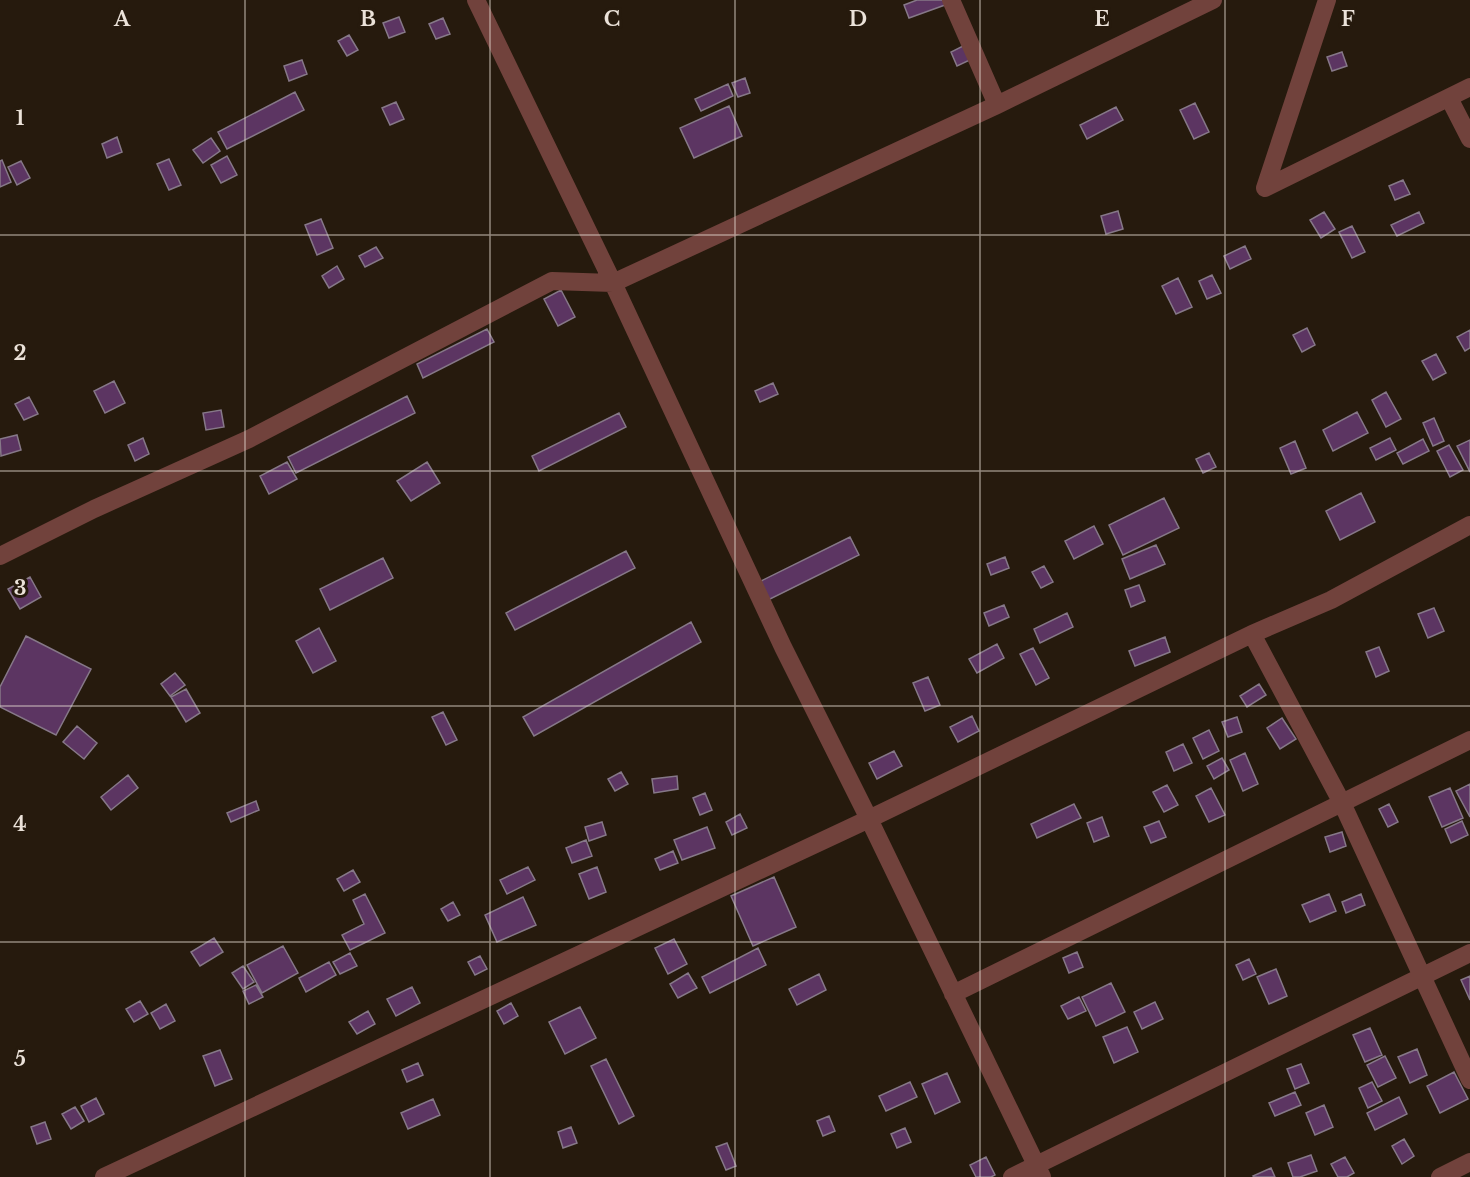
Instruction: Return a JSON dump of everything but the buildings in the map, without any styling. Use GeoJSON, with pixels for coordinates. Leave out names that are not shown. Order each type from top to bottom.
{"type":"FeatureCollection","features":[{"type":"Feature","properties":{"kind":"street"},"geometry":{"type":"LineString","coordinates":[[476,0],[613,282],[783,647],[1039,1171]]}},
{"type":"Feature","properties":{"kind":"street"},"geometry":{"type":"LineString","coordinates":[[951,0],[997,105]]}},
{"type":"Feature","properties":{"kind":"street"},"geometry":{"type":"LineString","coordinates":[[0,555],[94,509],[249,439],[552,281],[613,282],[997,105],[1213,0]]}},
{"type":"Feature","properties":{"kind":"street"},"geometry":{"type":"LineString","coordinates":[[1327,0],[1265,188],[1470,87]]}},
{"type":"Feature","properties":{"kind":"street"},"geometry":{"type":"LineString","coordinates":[[1449,98],[1470,139]]}},
{"type":"Feature","properties":{"kind":"street"},"geometry":{"type":"LineString","coordinates":[[104,1177],[869,819],[1251,634],[1331,600],[1470,525]]}},
{"type":"Feature","properties":{"kind":"street"},"geometry":{"type":"LineString","coordinates":[[1251,634],[1342,803],[1470,1080]]}},
{"type":"Feature","properties":{"kind":"street"},"geometry":{"type":"LineString","coordinates":[[953,994],[1470,740]]}},
{"type":"Feature","properties":{"kind":"street"},"geometry":{"type":"LineString","coordinates":[[1012,1177],[1039,1171],[1470,953]]}},
{"type":"Feature","properties":{"kind":"street"},"geometry":{"type":"LineString","coordinates":[[1440,1177],[1470,1162]]}}]}
